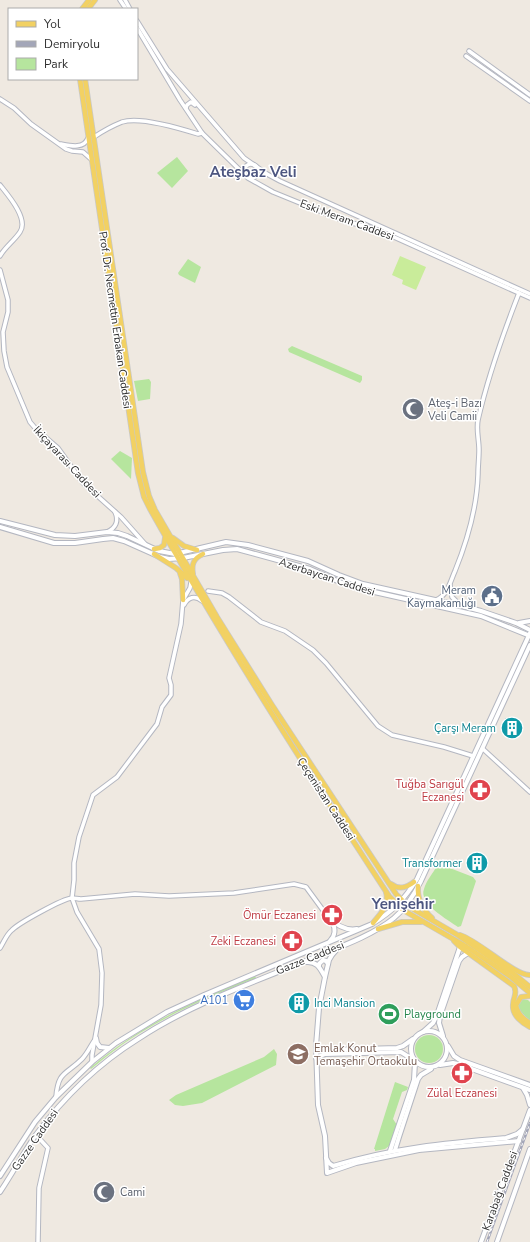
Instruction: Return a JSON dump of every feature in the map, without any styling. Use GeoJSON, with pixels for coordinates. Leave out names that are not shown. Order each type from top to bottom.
{"type":"FeatureCollection","features":[{"type":"Feature","properties":{"kind":"main road"},"geometry":{"type":"LineString","coordinates":[[83,8],[93,1]]}},
{"type":"Feature","properties":{"kind":"main road","name":"Prof. Dr. Necmettin Erbakan Caddesi"},"geometry":{"type":"LineString","coordinates":[[80,80],[138,474],[146,502],[180,553]]}},
{"type":"Feature","properties":{"kind":"main road","name":"Prof. Dr. Necmettin Erbakan Caddesi"},"geometry":{"type":"LineString","coordinates":[[85,80],[143,472],[149,496],[175,554]]}},
{"type":"Feature","properties":{"kind":"main road","name":"Azerbaycan Caddesi"},"geometry":{"type":"LineString","coordinates":[[0,521],[55,535],[75,536],[107,532],[127,536],[164,553],[175,554],[226,542],[248,544],[308,561],[363,584],[462,606],[516,624],[530,634]]}},
{"type":"Feature","properties":{"kind":"main road","name":"Azerbaycan Caddesi"},"geometry":{"type":"LineString","coordinates":[[0,527],[54,543],[75,543],[108,538],[124,541],[165,558],[178,559],[223,550],[237,549],[310,569],[342,583],[361,589],[481,616],[530,634]]}},
{"type":"Feature","properties":{"kind":"main road"},"geometry":{"type":"LineString","coordinates":[[152,548],[160,548],[164,545],[167,535],[182,544],[197,550]]}},
{"type":"Feature","properties":{"kind":"main road","name":"Çeçenistan Caddesi"},"geometry":{"type":"LineString","coordinates":[[180,553],[202,601],[267,708],[383,885],[398,905],[402,909],[450,937],[511,977],[530,993]]}},
{"type":"Feature","properties":{"kind":"main road"},"geometry":{"type":"LineString","coordinates":[[154,554],[192,579]]}},
{"type":"Feature","properties":{"kind":"main road","name":"Çeçenistan Caddesi"},"geometry":{"type":"LineString","coordinates":[[175,554],[386,880],[402,901],[406,905],[456,934],[514,974],[530,987]]}},
{"type":"Feature","properties":{"kind":"main road"},"geometry":{"type":"LineString","coordinates":[[192,579],[193,562],[203,554]]}},
{"type":"Feature","properties":{"kind":"main road"},"geometry":{"type":"LineString","coordinates":[[180,571],[184,600]]}},
{"type":"Feature","properties":{"kind":"main road"},"geometry":{"type":"LineString","coordinates":[[516,624],[530,621]]}},
{"type":"Feature","properties":{"kind":"main road","name":"Gazze Caddesi"},"geometry":{"type":"LineString","coordinates":[[0,1176],[32,1127],[56,1097],[92,1062],[109,1048],[141,1027],[185,1003],[373,923],[387,914],[402,901],[416,884],[473,756],[530,634]]}},
{"type":"Feature","properties":{"kind":"main road","name":"Gazze Caddesi"},"geometry":{"type":"LineString","coordinates":[[0,1192],[36,1135],[57,1109],[95,1070],[138,1038],[205,1002],[339,947],[378,928],[395,917],[406,905],[483,749],[530,645]]}},
{"type":"Feature","properties":{"kind":"main road"},"geometry":{"type":"LineString","coordinates":[[522,662],[530,652]]}},
{"type":"Feature","properties":{"kind":"main road"},"geometry":{"type":"LineString","coordinates":[[386,880],[398,888],[404,888],[416,884],[421,906],[437,923]]}},
{"type":"Feature","properties":{"kind":"main road"},"geometry":{"type":"LineString","coordinates":[[373,923],[386,907],[386,893],[383,885]]}},
{"type":"Feature","properties":{"kind":"main road"},"geometry":{"type":"LineString","coordinates":[[328,917],[343,928],[353,930],[362,928]]}},
{"type":"Feature","properties":{"kind":"main road"},"geometry":{"type":"LineString","coordinates":[[328,917],[334,928],[333,938],[328,943]]}},
{"type":"Feature","properties":{"kind":"main road"},"geometry":{"type":"LineString","coordinates":[[378,928],[402,922],[425,922]]}},
{"type":"Feature","properties":{"kind":"main road"},"geometry":{"type":"LineString","coordinates":[[456,934],[467,937],[477,943],[521,974],[530,975]]}},
{"type":"Feature","properties":{"kind":"main road"},"geometry":{"type":"LineString","coordinates":[[450,937],[460,947],[514,986],[516,992],[513,1003],[514,1012],[521,1021],[530,1027]]}},
{"type":"Feature","properties":{"kind":"main road"},"geometry":{"type":"LineString","coordinates":[[339,947],[332,955],[328,964],[319,1008],[316,1046],[318,1105],[325,1136],[327,1173],[334,1168],[354,1159],[419,1146],[506,1138],[523,1129]]}},
{"type":"Feature","properties":{"kind":"main road"},"geometry":{"type":"LineString","coordinates":[[316,1046],[326,1050],[397,1048],[403,1046],[433,1023],[460,947]]}},
{"type":"Feature","properties":{"kind":"main road"},"geometry":{"type":"LineString","coordinates":[[468,953],[459,961],[440,1016],[439,1023],[444,1039],[454,1056],[460,1060],[530,1090]]}},
{"type":"Feature","properties":{"kind":"main road"},"geometry":{"type":"LineString","coordinates":[[319,966],[323,960],[328,964]]}},
{"type":"Feature","properties":{"kind":"main road"},"geometry":{"type":"LineString","coordinates":[[296,965],[310,962],[315,963],[319,966],[325,977]]}},
{"type":"Feature","properties":{"kind":"main road"},"geometry":{"type":"LineString","coordinates":[[530,996],[521,997],[516,1005],[518,1012],[530,1024]]}},
{"type":"Feature","properties":{"kind":"main road"},"geometry":{"type":"LineString","coordinates":[[423,1032],[434,1032],[444,1039]]}},
{"type":"Feature","properties":{"kind":"main road"},"geometry":{"type":"LineString","coordinates":[[96,1038],[96,1043],[100,1047],[109,1048]]}},
{"type":"Feature","properties":{"kind":"main road"},"geometry":{"type":"LineString","coordinates":[[390,1151],[414,1080],[414,1060],[410,1051],[413,1039]]}},
{"type":"Feature","properties":{"kind":"main road"},"geometry":{"type":"LineString","coordinates":[[438,1066],[446,1057],[448,1051],[447,1044]]}},
{"type":"Feature","properties":{"kind":"main road"},"geometry":{"type":"LineString","coordinates":[[316,1058],[325,1054],[401,1052],[414,1060],[420,1066],[432,1068]]}},
{"type":"Feature","properties":{"kind":"main road"},"geometry":{"type":"LineString","coordinates":[[396,1150],[418,1079],[421,1075],[432,1068],[453,1063],[509,1080]]}},
{"type":"Feature","properties":{"kind":"main road"},"geometry":{"type":"LineString","coordinates":[[521,1085],[530,1082]]}},
{"type":"Feature","properties":{"kind":"main road"},"geometry":{"type":"LineString","coordinates":[[521,1085],[530,1085]]}},
{"type":"Feature","properties":{"kind":"main road"},"geometry":{"type":"LineString","coordinates":[[521,1085],[526,1091],[530,1105]]}},
{"type":"Feature","properties":{"kind":"main road","name":"Karabağ Caddesi"},"geometry":{"type":"LineString","coordinates":[[481,1242],[530,1110]]}},
{"type":"Feature","properties":{"kind":"main road"},"geometry":{"type":"LineString","coordinates":[[334,1168],[419,1150],[518,1141]]}},
{"type":"Feature","properties":{"kind":"main road"},"geometry":{"type":"LineString","coordinates":[[497,1242],[530,1148]]}},
{"type":"Feature","properties":{"kind":"main road"},"geometry":{"type":"LineString","coordinates":[[326,1158],[329,1164],[334,1168]]}},
{"type":"Feature","properties":{"kind":"street","name":"Eski Meram Caddesi"},"geometry":{"type":"LineString","coordinates":[[138,23],[167,69],[244,158],[255,166],[280,181],[530,294]]}},
{"type":"Feature","properties":{"kind":"street","name":"Eski Meram Caddesi"},"geometry":{"type":"LineString","coordinates":[[138,30],[202,133],[248,178],[267,190],[344,222],[376,229],[530,298]]}},
{"type":"Feature","properties":{"kind":"street"},"geometry":{"type":"LineString","coordinates":[[469,51],[530,95]]}},
{"type":"Feature","properties":{"kind":"street"},"geometry":{"type":"LineString","coordinates":[[466,56],[530,101]]}},
{"type":"Feature","properties":{"kind":"street"},"geometry":{"type":"LineString","coordinates":[[0,99],[14,108],[31,124],[69,150],[83,152],[92,160]]}},
{"type":"Feature","properties":{"kind":"street"},"geometry":{"type":"LineString","coordinates":[[186,108],[189,103],[194,103],[210,123],[218,129]]}},
{"type":"Feature","properties":{"kind":"street"},"geometry":{"type":"LineString","coordinates":[[94,137],[108,128],[123,122],[142,122],[171,126],[198,134],[202,133]]}},
{"type":"Feature","properties":{"kind":"street"},"geometry":{"type":"LineString","coordinates":[[60,144],[80,146],[85,143],[88,138]]}},
{"type":"Feature","properties":{"kind":"street"},"geometry":{"type":"LineString","coordinates":[[0,185],[20,213],[22,219],[21,231],[0,256]]}},
{"type":"Feature","properties":{"kind":"street","name":"İkiçayarası Caddesi"},"geometry":{"type":"LineString","coordinates":[[0,270],[8,300],[8,312],[3,332],[7,367],[30,422],[36,430],[58,448],[83,483],[152,548]]}},
{"type":"Feature","properties":{"kind":"street"},"geometry":{"type":"LineString","coordinates":[[435,600],[442,597],[450,584],[465,546],[475,508],[479,449],[477,428],[479,418],[492,365],[519,293]]}},
{"type":"Feature","properties":{"kind":"street"},"geometry":{"type":"LineString","coordinates":[[107,532],[113,529],[117,524],[117,518],[114,511]]}},
{"type":"Feature","properties":{"kind":"street"},"geometry":{"type":"LineString","coordinates":[[92,1062],[101,999],[102,973],[99,949],[77,912],[72,898],[74,863],[79,837],[94,795],[117,777],[157,724],[162,707],[172,695],[169,678],[182,624],[184,600],[190,588],[192,579]]}},
{"type":"Feature","properties":{"kind":"street"},"geometry":{"type":"LineString","coordinates":[[450,584],[452,597],[462,606]]}},
{"type":"Feature","properties":{"kind":"street"},"geometry":{"type":"LineString","coordinates":[[208,591],[222,593],[228,596],[261,622],[285,631],[313,650],[326,663],[378,726],[392,735],[444,747],[473,756]]}},
{"type":"Feature","properties":{"kind":"street"},"geometry":{"type":"LineString","coordinates":[[183,608],[191,597],[196,597],[202,601]]}},
{"type":"Feature","properties":{"kind":"street"},"geometry":{"type":"LineString","coordinates":[[483,749],[530,792]]}},
{"type":"Feature","properties":{"kind":"street"},"geometry":{"type":"LineString","coordinates":[[0,948],[8,933],[16,926],[65,900],[72,898],[81,899],[135,894],[185,896],[234,892],[294,884],[306,887],[328,917]]}},
{"type":"Feature","properties":{"kind":"street"},"geometry":{"type":"LineString","coordinates":[[56,1097],[57,1085],[60,1079],[65,1072],[81,1060],[96,1038]]}},
{"type":"Feature","properties":{"kind":"street"},"geometry":{"type":"LineString","coordinates":[[36,1135],[48,1148],[39,1188],[38,1242]]}},
{"type":"Feature","properties":{"kind":"green space"},"geometry":{"type":"Polygon","coordinates":[[[177,157],[188,171],[172,188],[157,173],[177,157]]]}},
{"type":"Feature","properties":{"kind":"green space"},"geometry":{"type":"Polygon","coordinates":[[[400,256],[426,267],[416,290],[402,284],[403,280],[392,275],[400,256]]]}},
{"type":"Feature","properties":{"kind":"green space"},"geometry":{"type":"Polygon","coordinates":[[[188,259],[201,267],[195,283],[179,275],[178,273],[188,259]]]}},
{"type":"Feature","properties":{"kind":"green space"},"geometry":{"type":"Polygon","coordinates":[[[292,346],[362,376],[362,380],[360,383],[289,352],[288,349],[292,346]]]}},
{"type":"Feature","properties":{"kind":"green space"},"geometry":{"type":"Polygon","coordinates":[[[149,379],[151,382],[150,399],[138,401],[134,381],[149,379]]]}},
{"type":"Feature","properties":{"kind":"green space"},"geometry":{"type":"Polygon","coordinates":[[[120,451],[132,458],[131,479],[111,459],[120,451]]]}},
{"type":"Feature","properties":{"kind":"green space"},"geometry":{"type":"Polygon","coordinates":[[[442,865],[473,877],[476,881],[461,926],[458,927],[435,911],[425,900],[423,894],[425,886],[437,866],[442,865]]]}},
{"type":"Feature","properties":{"kind":"green space"},"geometry":{"type":"Polygon","coordinates":[[[255,976],[256,978],[211,996],[168,1017],[134,1037],[91,1069],[90,1068],[145,1028],[206,997],[255,976]]]}},
{"type":"Feature","properties":{"kind":"green space"},"geometry":{"type":"Polygon","coordinates":[[[522,999],[530,1002],[530,1021],[517,1008],[518,1003],[522,999]]]}},
{"type":"Feature","properties":{"kind":"green space"},"geometry":{"type":"Polygon","coordinates":[[[429,1035],[439,1039],[443,1049],[439,1059],[429,1063],[419,1059],[415,1049],[419,1039],[429,1035]]]}},
{"type":"Feature","properties":{"kind":"green space"},"geometry":{"type":"Polygon","coordinates":[[[274,1049],[277,1054],[276,1065],[202,1103],[183,1106],[175,1105],[169,1100],[176,1095],[264,1057],[274,1049]]]}},
{"type":"Feature","properties":{"kind":"green space"},"geometry":{"type":"Polygon","coordinates":[[[395,1082],[408,1087],[407,1090],[402,1092],[393,1119],[397,1125],[389,1146],[385,1149],[375,1151],[374,1149],[395,1082]]]}},
{"type":"Feature","properties":{"kind":"railway"},"geometry":{"type":"LineString","coordinates":[[487,1242],[530,1123]]}},
{"type":"Feature","properties":{"kind":"place","name":"Ateş-i Bazı Veli Camii"},"geometry":{"type":"Point","coordinates":[413,409]}},
{"type":"Feature","properties":{"kind":"place","name":"Meram Kaymakamlığı"},"geometry":{"type":"Point","coordinates":[492,596]}},
{"type":"Feature","properties":{"kind":"place","name":"Çarşı Meram"},"geometry":{"type":"Point","coordinates":[512,728]}},
{"type":"Feature","properties":{"kind":"place","name":"Tuğba Sarıgül Eczanesi"},"geometry":{"type":"Point","coordinates":[480,790]}},
{"type":"Feature","properties":{"kind":"place","name":"Transformer"},"geometry":{"type":"Point","coordinates":[477,863]}},
{"type":"Feature","properties":{"kind":"place","name":"Ömür Eczanesi"},"geometry":{"type":"Point","coordinates":[332,915]}},
{"type":"Feature","properties":{"kind":"place","name":"Zeki Eczanesi"},"geometry":{"type":"Point","coordinates":[292,941]}},
{"type":"Feature","properties":{"kind":"place","name":"A101"},"geometry":{"type":"Point","coordinates":[244,1000]}},
{"type":"Feature","properties":{"kind":"place","name":"Inci Mansion"},"geometry":{"type":"Point","coordinates":[299,1003]}},
{"type":"Feature","properties":{"kind":"place","name":"Playground"},"geometry":{"type":"Point","coordinates":[389,1014]}},
{"type":"Feature","properties":{"kind":"place","name":"Emlak Konut Temaşehir Ortaokulu"},"geometry":{"type":"Point","coordinates":[298,1054]}},
{"type":"Feature","properties":{"kind":"place","name":"Zülal Eczanesi"},"geometry":{"type":"Point","coordinates":[462,1073]}},
{"type":"Feature","properties":{"kind":"place","name":"Cami"},"geometry":{"type":"Point","coordinates":[104,1192]}},
{"type":"Feature","properties":{"kind":"district","name":"Ateşbaz Veli"},"geometry":{"type":"Point","coordinates":[253,172]}},
{"type":"Feature","properties":{"kind":"district","name":"Yenişehir"},"geometry":{"type":"Point","coordinates":[403,904]}}]}
